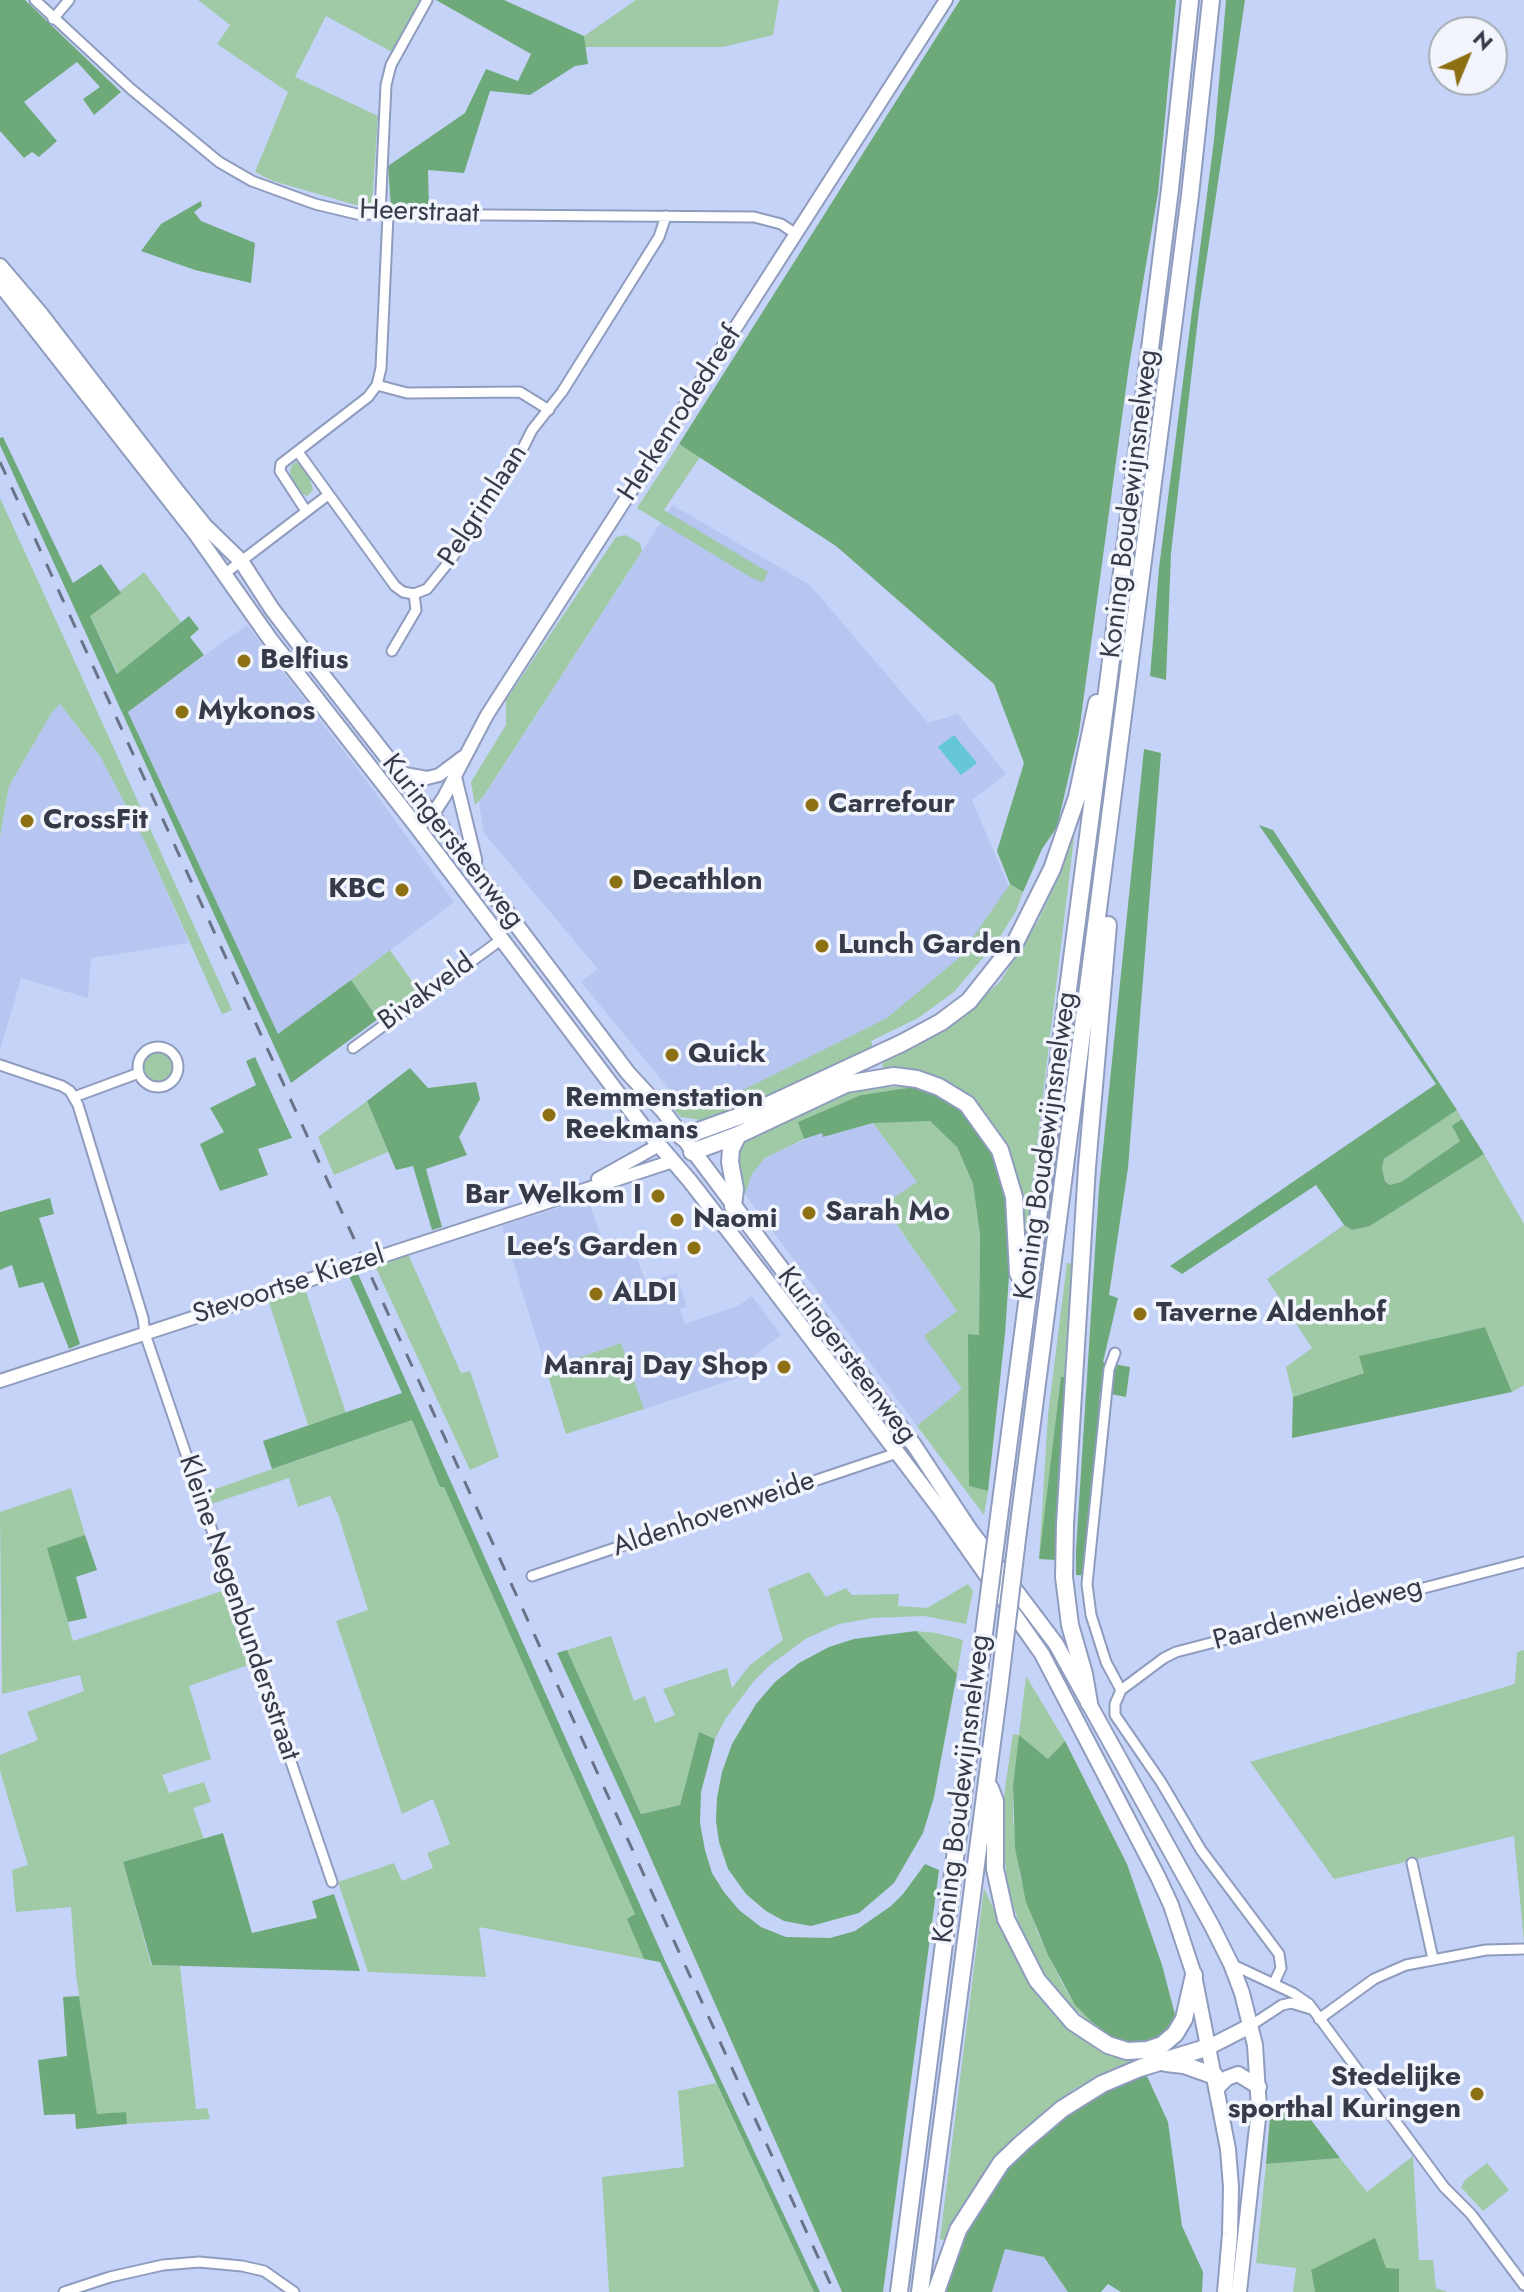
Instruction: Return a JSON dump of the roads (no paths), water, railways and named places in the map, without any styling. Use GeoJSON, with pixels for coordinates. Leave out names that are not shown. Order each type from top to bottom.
{"type":"FeatureCollection","features":[{"type":"Feature","properties":{"kind":"highway","name":"Koning Boudewijnsnelweg"},"geometry":{"type":"LineString","coordinates":[[899,2292],[1109,676],[1170,189],[1190,0]]}},
{"type":"Feature","properties":{"kind":"highway","name":"Koning Boudewijnsnelweg"},"geometry":{"type":"LineString","coordinates":[[920,2292],[1101,899],[1190,195],[1211,0]]}},
{"type":"Feature","properties":{"kind":"highway"},"geometry":{"type":"LineString","coordinates":[[682,1137],[762,1108],[902,1043],[941,1022],[969,1001],[1015,943],[1052,869],[1077,797],[1095,708],[1109,676]]}},
{"type":"Feature","properties":{"kind":"highway"},"geometry":{"type":"LineString","coordinates":[[1089,1703],[1070,1625],[1064,1577],[1087,1167],[1108,918],[1101,899]]}},
{"type":"Feature","properties":{"kind":"highway"},"geometry":{"type":"LineString","coordinates":[[692,1152],[738,1135],[846,1084],[894,1076],[917,1079],[939,1087],[967,1104],[1000,1150],[1014,1197],[1018,1273],[1028,1291]]}},
{"type":"Feature","properties":{"kind":"highway"},"geometry":{"type":"LineString","coordinates":[[733,1206],[735,1189],[730,1162],[731,1149],[738,1135]]}},
{"type":"Feature","properties":{"kind":"highway"},"geometry":{"type":"LineString","coordinates":[[987,1779],[995,1801],[995,1869],[1006,1919],[1037,1980],[1073,2022],[1108,2045],[1127,2051],[1162,2045],[1175,2034],[1184,2019],[1194,1975]]}},
{"type":"Feature","properties":{"kind":"highway"},"geometry":{"type":"LineString","coordinates":[[936,2292],[958,2230],[1001,2163],[1041,2126],[1087,2091],[1140,2068],[1209,2047]]}},
{"type":"Feature","properties":{"kind":"highway"},"geometry":{"type":"LineString","coordinates":[[1160,2062],[1184,2065],[1216,2082]]}},
{"type":"Feature","properties":{"kind":"main road","name":"Herkenrodedreef"},"geometry":{"type":"LineString","coordinates":[[417,827],[432,815],[487,715],[946,0]]}},
{"type":"Feature","properties":{"kind":"main road"},"geometry":{"type":"LineString","coordinates":[[0,266],[40,313],[136,450]]}},
{"type":"Feature","properties":{"kind":"main road"},"geometry":{"type":"LineString","coordinates":[[0,284],[136,450]]}},
{"type":"Feature","properties":{"kind":"main road","name":"Kuringersteenweg"},"geometry":{"type":"LineString","coordinates":[[136,450],[241,561],[272,609],[628,1073],[664,1112],[914,1445],[970,1530],[1056,1644],[1231,1964],[1250,2026],[1259,2087],[1257,2136],[1239,2292]]}},
{"type":"Feature","properties":{"kind":"main road","name":"Kuringersteenweg"},"geometry":{"type":"LineString","coordinates":[[136,450],[223,575],[659,1145],[765,1278],[897,1453],[1042,1654],[1158,1877],[1171,1905],[1194,1975],[1216,2082],[1231,2187],[1225,2292]]}},
{"type":"Feature","properties":{"kind":"main road"},"geometry":{"type":"LineString","coordinates":[[399,773],[421,779],[432,777],[466,755]]}},
{"type":"Feature","properties":{"kind":"main road"},"geometry":{"type":"LineString","coordinates":[[455,777],[475,870]]}},
{"type":"Feature","properties":{"kind":"main road","name":"Stevoortse Kiezel"},"geometry":{"type":"LineString","coordinates":[[578,1191],[640,1154],[682,1137]]}},
{"type":"Feature","properties":{"kind":"main road","name":"Stevoortse Kiezel"},"geometry":{"type":"LineString","coordinates":[[0,1381],[673,1161],[692,1152]]}},
{"type":"Feature","properties":{"kind":"main road"},"geometry":{"type":"LineString","coordinates":[[1209,2047],[1250,2026]]}},
{"type":"Feature","properties":{"kind":"main road"},"geometry":{"type":"LineString","coordinates":[[1216,2082],[1238,2074],[1259,2087]]}},
{"type":"Feature","properties":{"kind":"street","name":"Heerstraat"},"geometry":{"type":"LineString","coordinates":[[35,0],[179,131],[219,162],[252,181],[284,194],[357,214],[763,218],[781,224],[796,234]]}},
{"type":"Feature","properties":{"kind":"street"},"geometry":{"type":"LineString","coordinates":[[53,19],[69,0]]}},
{"type":"Feature","properties":{"kind":"street"},"geometry":{"type":"LineString","coordinates":[[306,511],[280,471],[281,464],[368,397],[377,385],[381,368],[386,85],[391,65],[427,0]]}},
{"type":"Feature","properties":{"kind":"street","name":"Pelgrimlaan"},"geometry":{"type":"LineString","coordinates":[[414,594],[427,589],[439,576],[659,237],[666,216]]}},
{"type":"Feature","properties":{"kind":"street"},"geometry":{"type":"LineString","coordinates":[[377,385],[407,393],[520,392],[549,410]]}},
{"type":"Feature","properties":{"kind":"street"},"geometry":{"type":"LineString","coordinates":[[298,452],[395,586],[403,592],[414,594],[416,610],[392,651]]}},
{"type":"Feature","properties":{"kind":"street"},"geometry":{"type":"LineString","coordinates":[[223,575],[328,495]]}},
{"type":"Feature","properties":{"kind":"street","name":"Bivakveld"},"geometry":{"type":"LineString","coordinates":[[353,1048],[502,939]]}},
{"type":"Feature","properties":{"kind":"street"},"geometry":{"type":"LineString","coordinates":[[161,1047],[177,1059],[178,1072],[165,1087],[152,1087],[141,1079],[139,1073],[139,1059],[148,1049],[161,1047]]}},
{"type":"Feature","properties":{"kind":"street"},"geometry":{"type":"LineString","coordinates":[[0,1065],[62,1086],[74,1097],[139,1073]]}},
{"type":"Feature","properties":{"kind":"street","name":"Kleine Negenbundersstraat"},"geometry":{"type":"LineString","coordinates":[[74,1097],[143,1318],[145,1334],[332,1882]]}},
{"type":"Feature","properties":{"kind":"street"},"geometry":{"type":"LineString","coordinates":[[1115,1353],[1109,1369],[1087,1584],[1091,1615],[1102,1650],[1121,1690],[1115,1704],[1115,1715],[1161,1782],[1201,1850],[1279,1954],[1281,1968],[1274,1983]]}},
{"type":"Feature","properties":{"kind":"street","name":"Aldenhovenweide"},"geometry":{"type":"LineString","coordinates":[[532,1576],[897,1453]]}},
{"type":"Feature","properties":{"kind":"street","name":"Paardenweideweg"},"geometry":{"type":"LineString","coordinates":[[1121,1690],[1176,1652],[1524,1562]]}},
{"type":"Feature","properties":{"kind":"street"},"geometry":{"type":"LineString","coordinates":[[1412,1863],[1433,1959]]}},
{"type":"Feature","properties":{"kind":"street"},"geometry":{"type":"LineString","coordinates":[[1319,2019],[1374,1979],[1406,1965],[1486,1950],[1524,1949]]}},
{"type":"Feature","properties":{"kind":"street"},"geometry":{"type":"LineString","coordinates":[[1231,1964],[1300,1996],[1444,2187],[1471,2214],[1524,2285]]}},
{"type":"Feature","properties":{"kind":"street"},"geometry":{"type":"LineString","coordinates":[[1250,2026],[1282,2005],[1291,2003],[1311,2009]]}},
{"type":"Feature","properties":{"kind":"street"},"geometry":{"type":"LineString","coordinates":[[64,2292],[163,2265],[199,2262],[264,2271],[294,2292]]}},
{"type":"Feature","properties":{"kind":"railway"},"geometry":{"type":"LineString","coordinates":[[0,462],[834,2292]]}},
{"type":"Feature","properties":{"kind":"place","name":"Belfius"},"geometry":{"type":"Point","coordinates":[244,661]}},
{"type":"Feature","properties":{"kind":"place","name":"Mykonos"},"geometry":{"type":"Point","coordinates":[182,712]}},
{"type":"Feature","properties":{"kind":"place","name":"Carrefour"},"geometry":{"type":"Point","coordinates":[812,805]}},
{"type":"Feature","properties":{"kind":"place","name":"CrossFit"},"geometry":{"type":"Point","coordinates":[27,821]}},
{"type":"Feature","properties":{"kind":"place","name":"Decathlon"},"geometry":{"type":"Point","coordinates":[616,882]}},
{"type":"Feature","properties":{"kind":"place","name":"KBC"},"geometry":{"type":"Point","coordinates":[402,890]}},
{"type":"Feature","properties":{"kind":"place","name":"Lunch Garden"},"geometry":{"type":"Point","coordinates":[822,946]}},
{"type":"Feature","properties":{"kind":"place","name":"Quick"},"geometry":{"type":"Point","coordinates":[672,1055]}},
{"type":"Feature","properties":{"kind":"place","name":"Remmenstation Reekmans"},"geometry":{"type":"Point","coordinates":[549,1115]}},
{"type":"Feature","properties":{"kind":"place","name":"Bar Welkom I"},"geometry":{"type":"Point","coordinates":[658,1196]}},
{"type":"Feature","properties":{"kind":"place","name":"Sarah Mo"},"geometry":{"type":"Point","coordinates":[809,1213]}},
{"type":"Feature","properties":{"kind":"place","name":"Naomi"},"geometry":{"type":"Point","coordinates":[677,1220]}},
{"type":"Feature","properties":{"kind":"place","name":"Lee's Garden"},"geometry":{"type":"Point","coordinates":[694,1248]}},
{"type":"Feature","properties":{"kind":"place","name":"ALDI"},"geometry":{"type":"Point","coordinates":[596,1294]}},
{"type":"Feature","properties":{"kind":"place","name":"Taverne Aldenhof"},"geometry":{"type":"Point","coordinates":[1140,1314]}},
{"type":"Feature","properties":{"kind":"place","name":"Manraj Day Shop"},"geometry":{"type":"Point","coordinates":[784,1367]}},
{"type":"Feature","properties":{"kind":"place","name":"Stedelijke sporthal Kuringen"},"geometry":{"type":"Point","coordinates":[1477,2094]}}]}
